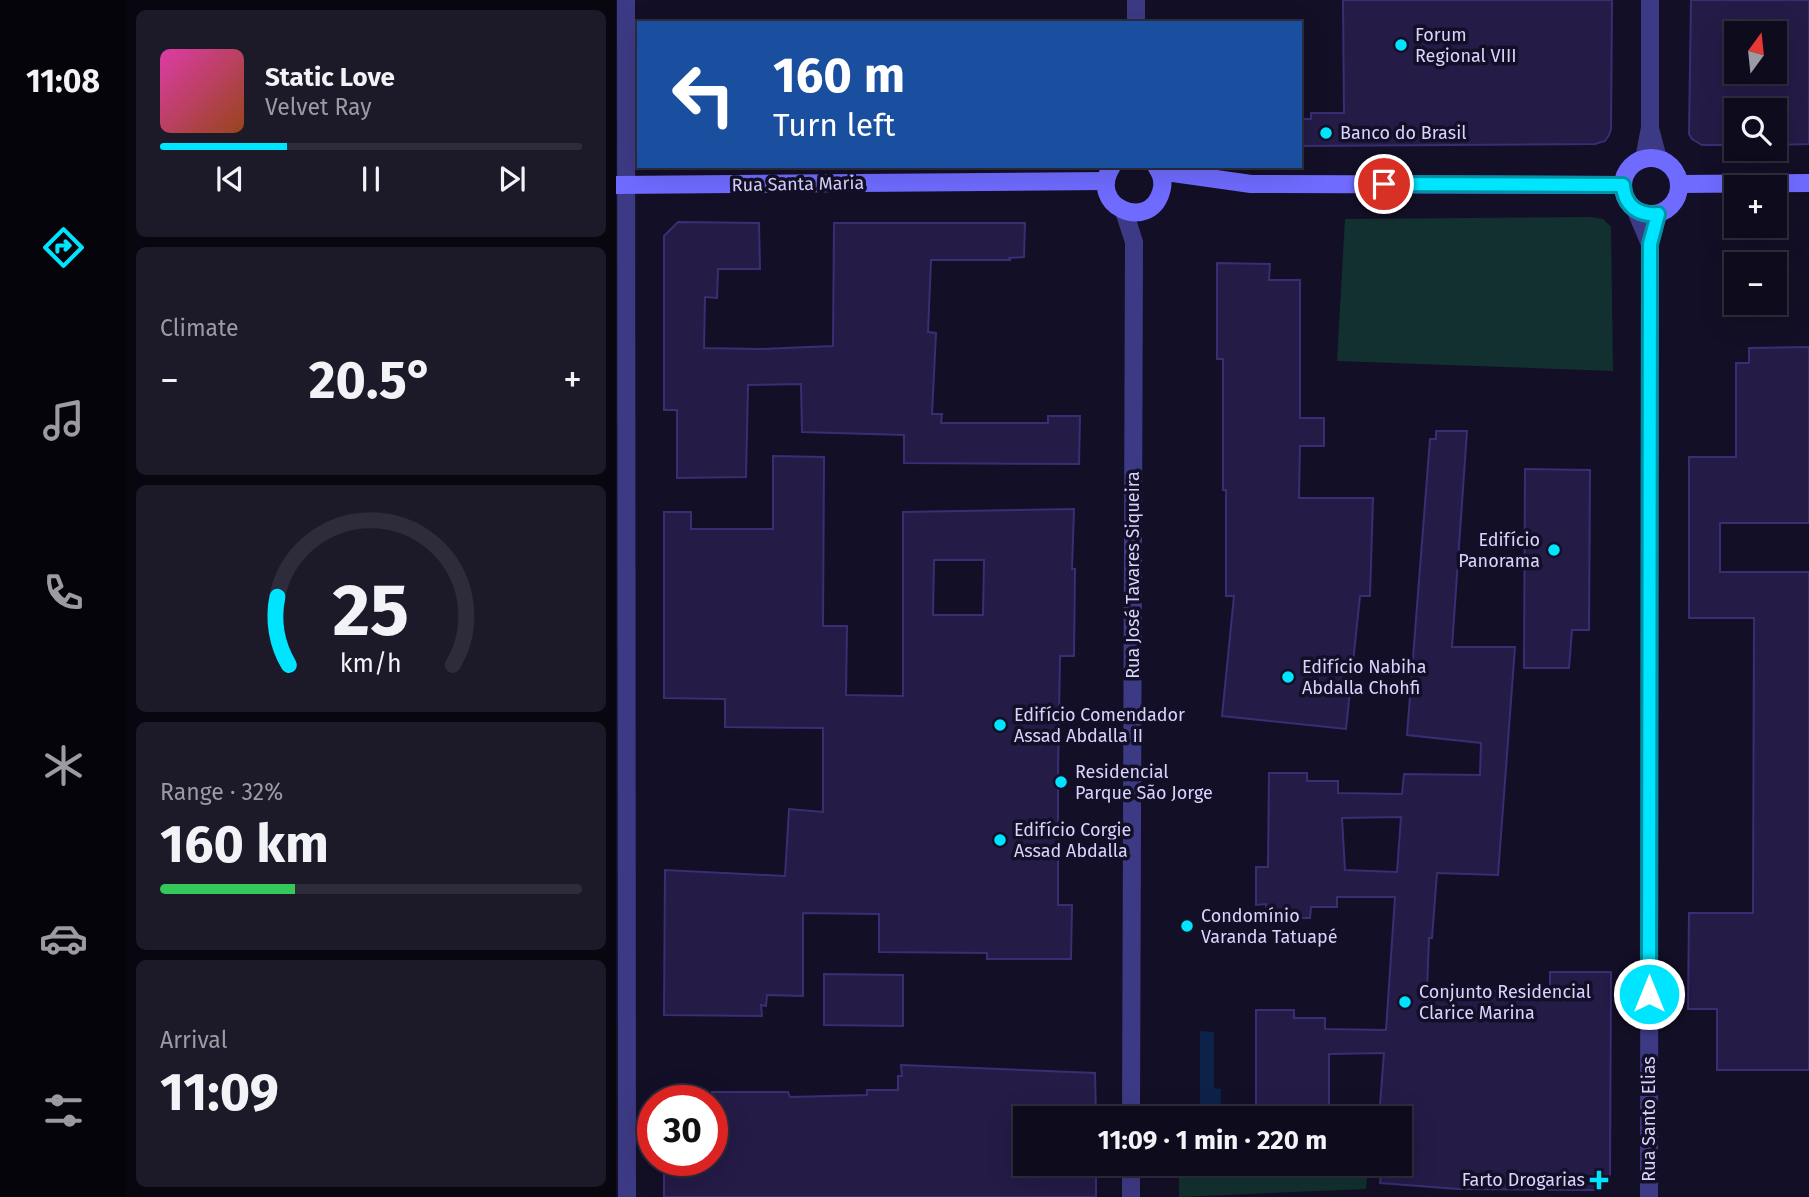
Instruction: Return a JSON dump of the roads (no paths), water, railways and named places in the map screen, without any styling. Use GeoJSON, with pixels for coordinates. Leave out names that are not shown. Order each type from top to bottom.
{"type":"FeatureCollection","features":[{"type":"Feature","properties":{"kind":"street"},"geometry":{"type":"LineString","coordinates":[[626,0],[621,185],[626,1197]]}},
{"type":"Feature","properties":{"kind":"street"},"geometry":{"type":"LineString","coordinates":[[1136,0],[1136,21]]}},
{"type":"Feature","properties":{"kind":"street"},"geometry":{"type":"LineString","coordinates":[[1650,0],[1651,159]]}},
{"type":"Feature","properties":{"kind":"street"},"geometry":{"type":"LineString","coordinates":[[1651,159],[1671,166],[1679,184],[1678,197],[1658,214],[1636,211],[1626,200],[1623,185],[1629,169],[1651,159]]}},
{"type":"Feature","properties":{"kind":"street"},"geometry":{"type":"LineString","coordinates":[[1109,173],[1110,199],[1124,211],[1131,213],[1146,211],[1154,206],[1163,189],[1158,168],[1251,184],[1623,185]]}},
{"type":"Feature","properties":{"kind":"street","name":"Rua Santa Maria"},"geometry":{"type":"LineString","coordinates":[[621,185],[1109,173]]}},
{"type":"Feature","properties":{"kind":"street"},"geometry":{"type":"LineString","coordinates":[[1679,184],[1809,183]]}},
{"type":"Feature","properties":{"kind":"street","name":"Rua José Tavares Siqueira"},"geometry":{"type":"LineString","coordinates":[[1124,211],[1134,242],[1131,1106]]}},
{"type":"Feature","properties":{"kind":"street","name":"Rua José Tavares Siqueira"},"geometry":{"type":"LineString","coordinates":[[1134,242],[1146,211]]}},
{"type":"Feature","properties":{"kind":"street","name":"Rua Santo Elias"},"geometry":{"type":"LineString","coordinates":[[1636,211],[1650,244]]}},
{"type":"Feature","properties":{"kind":"street","name":"Rua Santo Elias"},"geometry":{"type":"LineString","coordinates":[[1649,1197],[1650,244],[1658,214]]}},
{"type":"Feature","properties":{"kind":"street"},"geometry":{"type":"LineString","coordinates":[[1131,1176],[1131,1197]]}},
{"type":"Feature","properties":{"kind":"water"},"geometry":{"type":"Polygon","coordinates":[[[1200,1031],[1214,1032],[1214,1088],[1221,1089],[1220,1106],[1200,1106],[1200,1031]]]}},
{"type":"Feature","properties":{"kind":"place","name":"Forum Regional VIII"},"geometry":{"type":"Point","coordinates":[1401,45]}},
{"type":"Feature","properties":{"kind":"place","name":"Banco do Brasil"},"geometry":{"type":"Point","coordinates":[1326,133]}},
{"type":"Feature","properties":{"kind":"place","name":"Edifício Panorama"},"geometry":{"type":"Point","coordinates":[1554,550]}},
{"type":"Feature","properties":{"kind":"place","name":"Edifício Nabiha Abdalla Chohfi"},"geometry":{"type":"Point","coordinates":[1288,677]}},
{"type":"Feature","properties":{"kind":"place","name":"Edifício Comendador Assad Abdalla II"},"geometry":{"type":"Point","coordinates":[1000,725]}},
{"type":"Feature","properties":{"kind":"place","name":"Residencial Parque São Jorge"},"geometry":{"type":"Point","coordinates":[1061,782]}},
{"type":"Feature","properties":{"kind":"place","name":"Edifício Corgie Assad Abdalla"},"geometry":{"type":"Point","coordinates":[1000,840]}},
{"type":"Feature","properties":{"kind":"place","name":"Condomínio Varanda Tatuapé"},"geometry":{"type":"Point","coordinates":[1187,926]}},
{"type":"Feature","properties":{"kind":"place","name":"Conjunto Residencial Clarice Marina"},"geometry":{"type":"Point","coordinates":[1405,1002]}},
{"type":"Feature","properties":{"kind":"place","name":"Farto Drogarias"},"geometry":{"type":"Point","coordinates":[1599,1180]}}]}
